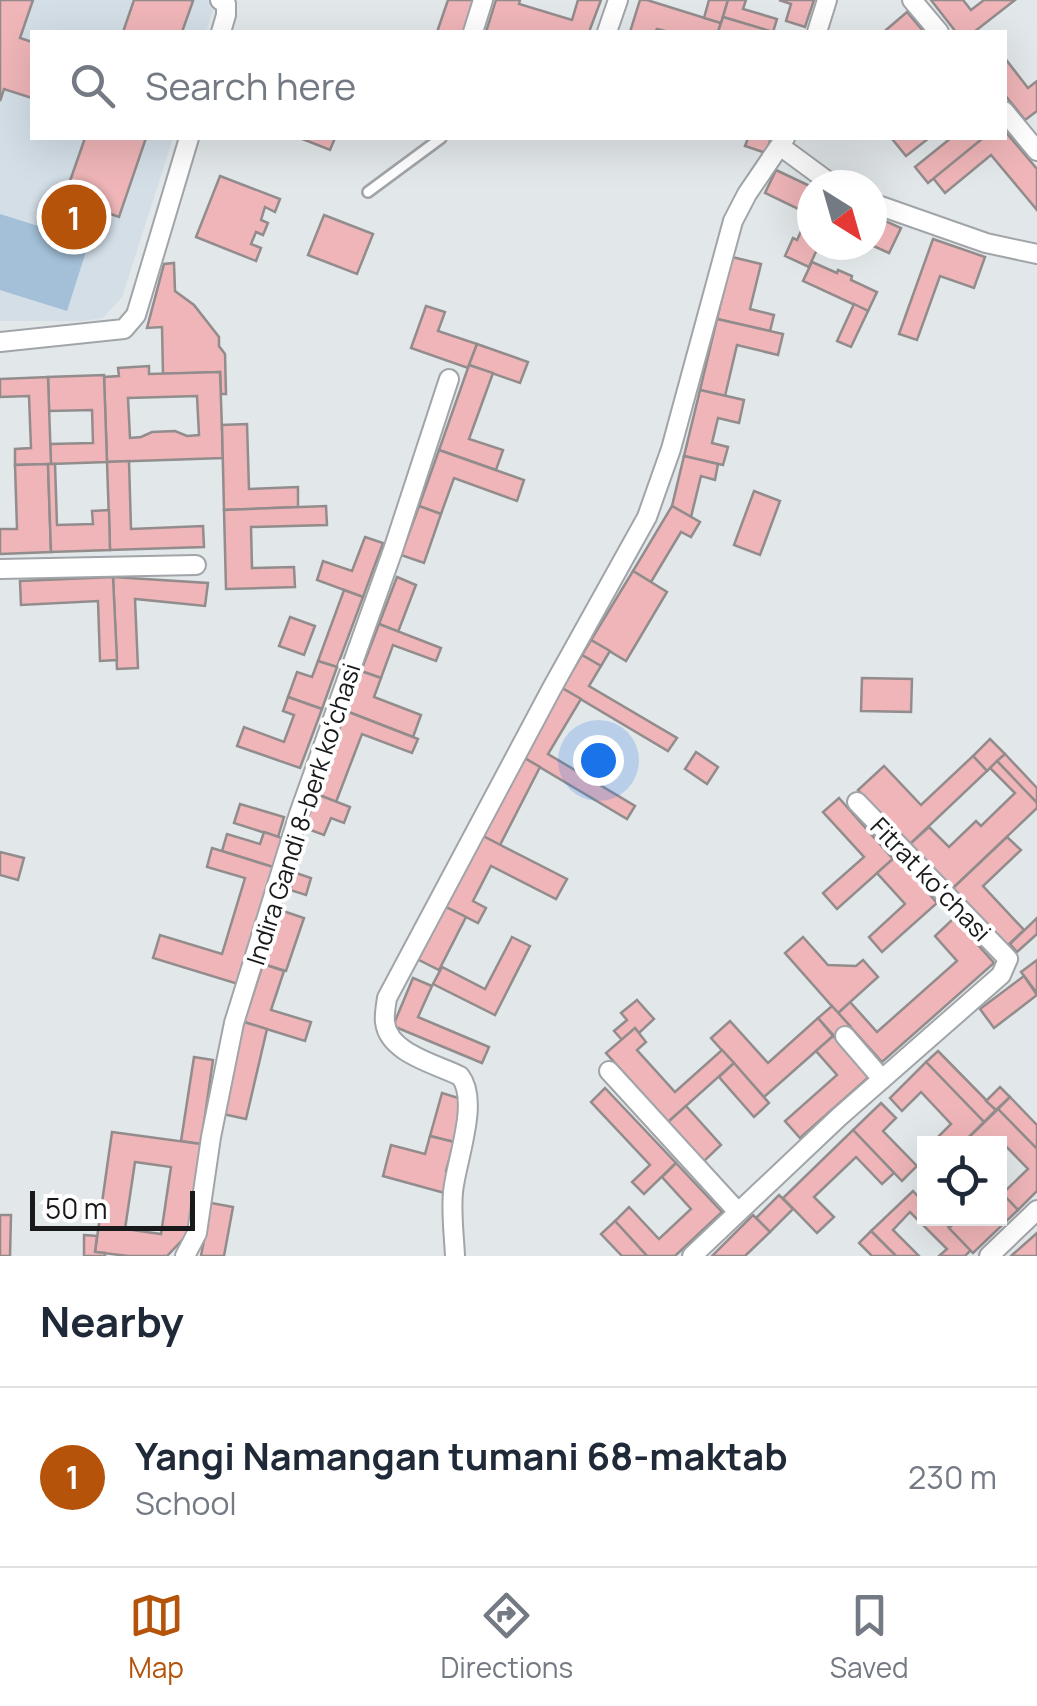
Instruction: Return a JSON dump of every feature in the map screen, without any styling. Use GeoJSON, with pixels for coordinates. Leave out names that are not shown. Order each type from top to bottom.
{"type":"FeatureCollection","features":[{"type":"Feature","properties":{"kind":"street"},"geometry":{"type":"LineString","coordinates":[[220,0],[226,4],[222,30]]}},
{"type":"Feature","properties":{"kind":"street"},"geometry":{"type":"LineString","coordinates":[[474,30],[483,0]]}},
{"type":"Feature","properties":{"kind":"street"},"geometry":{"type":"LineString","coordinates":[[607,30],[618,0]]}},
{"type":"Feature","properties":{"kind":"street"},"geometry":{"type":"LineString","coordinates":[[818,30],[827,0]]}},
{"type":"Feature","properties":{"kind":"street"},"geometry":{"type":"LineString","coordinates":[[912,0],[937,30]]}},
{"type":"Feature","properties":{"kind":"street"},"geometry":{"type":"LineString","coordinates":[[1007,116],[1037,151]]}},
{"type":"Feature","properties":{"kind":"street"},"geometry":{"type":"LineString","coordinates":[[0,342],[124,329],[136,315],[189,140]]}},
{"type":"Feature","properties":{"kind":"street"},"geometry":{"type":"LineString","coordinates":[[456,1256],[452,1195],[468,1102],[466,1084],[460,1076],[400,1048],[385,1023],[387,998],[648,517],[671,448],[733,221],[782,142],[815,170]]}},
{"type":"Feature","properties":{"kind":"street"},"geometry":{"type":"LineString","coordinates":[[887,208],[986,243],[1037,254]]}},
{"type":"Feature","properties":{"kind":"street","name":"Indira Gandi 8-berk koʻchasi"},"geometry":{"type":"LineString","coordinates":[[186,1256],[197,1233],[211,1136],[234,1023],[299,814],[449,379]]}},
{"type":"Feature","properties":{"kind":"street"},"geometry":{"type":"LineString","coordinates":[[0,569],[196,565]]}},
{"type":"Feature","properties":{"kind":"street","name":"Fitrat koʻchasi"},"geometry":{"type":"LineString","coordinates":[[692,1256],[882,1079],[1001,975],[1008,959],[857,802]]}},
{"type":"Feature","properties":{"kind":"street"},"geometry":{"type":"LineString","coordinates":[[845,1036],[882,1079]]}},
{"type":"Feature","properties":{"kind":"street"},"geometry":{"type":"LineString","coordinates":[[609,1071],[738,1212]]}},
{"type":"Feature","properties":{"kind":"street"},"geometry":{"type":"LineString","coordinates":[[988,1256],[1037,1210]]}},
{"type":"Feature","properties":{"kind":"lane"},"geometry":{"type":"LineString","coordinates":[[368,192],[438,140]]}},
{"type":"Feature","properties":{"kind":"shaded area"},"geometry":{"type":"Polygon","coordinates":[[[0,0],[209,0],[215,4],[207,30],[30,30],[30,140],[172,140],[122,297],[103,318],[0,321],[0,0]]]}},
{"type":"Feature","properties":{"kind":"shaded area"},"geometry":{"type":"Polygon","coordinates":[[[0,214],[89,242],[67,311],[0,290],[0,214]]]}},
{"type":"Feature","properties":{"kind":"building"},"geometry":{"type":"Polygon","coordinates":[[[0,0],[33,0],[20,38],[30,41],[30,97],[4,89],[0,101],[0,0]]]}},
{"type":"Feature","properties":{"kind":"building"},"geometry":{"type":"Polygon","coordinates":[[[134,0],[193,1],[183,30],[124,30],[134,0]]]}},
{"type":"Feature","properties":{"kind":"building"},"geometry":{"type":"Polygon","coordinates":[[[448,0],[474,0],[465,30],[438,30],[448,0]]]}},
{"type":"Feature","properties":{"kind":"building"},"geometry":{"type":"Polygon","coordinates":[[[496,0],[520,0],[519,4],[572,20],[578,0],[601,0],[590,30],[487,30],[496,0]]]}},
{"type":"Feature","properties":{"kind":"building"},"geometry":{"type":"Polygon","coordinates":[[[640,0],[721,23],[719,30],[631,30],[640,0]]]}},
{"type":"Feature","properties":{"kind":"building"},"geometry":{"type":"Polygon","coordinates":[[[709,0],[728,0],[721,23],[704,18],[709,0]]]}},
{"type":"Feature","properties":{"kind":"building"},"geometry":{"type":"Polygon","coordinates":[[[728,0],[746,0],[743,9],[777,19],[774,30],[766,30],[723,17],[728,0]]]}},
{"type":"Feature","properties":{"kind":"building"},"geometry":{"type":"Polygon","coordinates":[[[779,0],[814,0],[805,27],[786,21],[791,4],[779,0]]]}},
{"type":"Feature","properties":{"kind":"building"},"geometry":{"type":"Polygon","coordinates":[[[931,0],[963,0],[971,10],[984,0],[1015,0],[977,30],[954,30],[931,0]]]}},
{"type":"Feature","properties":{"kind":"building"},"geometry":{"type":"Polygon","coordinates":[[[907,12],[922,30],[886,30],[907,12]]]}},
{"type":"Feature","properties":{"kind":"building"},"geometry":{"type":"Polygon","coordinates":[[[723,17],[766,30],[719,30],[723,17]]]}},
{"type":"Feature","properties":{"kind":"building"},"geometry":{"type":"Polygon","coordinates":[[[1007,61],[1028,88],[1037,81],[1037,111],[1025,120],[1007,98],[1007,61]]]}},
{"type":"Feature","properties":{"kind":"building"},"geometry":{"type":"Polygon","coordinates":[[[1007,134],[1037,169],[1037,210],[991,155],[945,193],[933,178],[980,140],[1007,140],[1007,134]]]}},
{"type":"Feature","properties":{"kind":"building"},"geometry":{"type":"Polygon","coordinates":[[[84,140],[145,140],[119,217],[64,198],[84,140]]]}},
{"type":"Feature","properties":{"kind":"building"},"geometry":{"type":"Polygon","coordinates":[[[305,140],[334,140],[330,150],[305,140]]]}},
{"type":"Feature","properties":{"kind":"building"},"geometry":{"type":"Polygon","coordinates":[[[747,140],[770,140],[766,153],[745,146],[747,140]]]}},
{"type":"Feature","properties":{"kind":"building"},"geometry":{"type":"Polygon","coordinates":[[[893,140],[926,140],[906,156],[893,140]]]}},
{"type":"Feature","properties":{"kind":"building"},"geometry":{"type":"Polygon","coordinates":[[[949,140],[981,140],[928,183],[915,167],[949,140]]]}},
{"type":"Feature","properties":{"kind":"building"},"geometry":{"type":"Polygon","coordinates":[[[776,170],[797,180],[797,208],[765,193],[776,170]]]}},
{"type":"Feature","properties":{"kind":"building"},"geometry":{"type":"Polygon","coordinates":[[[220,176],[280,199],[275,212],[265,207],[261,220],[268,223],[263,235],[256,232],[251,244],[261,248],[256,261],[196,237],[220,176]]]}},
{"type":"Feature","properties":{"kind":"building"},"geometry":{"type":"Polygon","coordinates":[[[324,215],[373,234],[357,274],[308,255],[324,215]]]}},
{"type":"Feature","properties":{"kind":"building"},"geometry":{"type":"Polygon","coordinates":[[[887,222],[901,228],[887,252],[887,222]]]}},
{"type":"Feature","properties":{"kind":"building"},"geometry":{"type":"Polygon","coordinates":[[[793,238],[797,240],[797,260],[812,260],[809,267],[785,256],[793,238]]]}},
{"type":"Feature","properties":{"kind":"building"},"geometry":{"type":"Polygon","coordinates":[[[933,239],[985,257],[974,288],[940,276],[917,340],[899,334],[933,239]]]}},
{"type":"Feature","properties":{"kind":"building"},"geometry":{"type":"Polygon","coordinates":[[[732,257],[761,264],[750,309],[774,315],[770,331],[717,319],[732,257]]]}},
{"type":"Feature","properties":{"kind":"building"},"geometry":{"type":"Polygon","coordinates":[[[812,262],[852,276],[851,280],[877,292],[868,311],[803,281],[812,262]]]}},
{"type":"Feature","properties":{"kind":"building"},"geometry":{"type":"Polygon","coordinates":[[[174,263],[175,291],[194,305],[219,337],[225,354],[226,394],[221,394],[220,372],[163,374],[162,327],[147,328],[164,264],[174,263]]]}},
{"type":"Feature","properties":{"kind":"building"},"geometry":{"type":"Polygon","coordinates":[[[854,304],[868,311],[851,347],[837,341],[854,304]]]}},
{"type":"Feature","properties":{"kind":"building"},"geometry":{"type":"Polygon","coordinates":[[[426,306],[445,312],[438,331],[477,344],[468,368],[411,348],[426,306]]]}},
{"type":"Feature","properties":{"kind":"building"},"geometry":{"type":"Polygon","coordinates":[[[717,319],[783,334],[778,355],[737,345],[725,396],[700,390],[717,319]]]}},
{"type":"Feature","properties":{"kind":"building"},"geometry":{"type":"Polygon","coordinates":[[[477,344],[528,362],[520,383],[469,365],[477,344]]]}},
{"type":"Feature","properties":{"kind":"building"},"geometry":{"type":"Polygon","coordinates":[[[469,365],[493,373],[469,439],[503,450],[496,470],[439,450],[469,365]]]}},
{"type":"Feature","properties":{"kind":"building"},"geometry":{"type":"Polygon","coordinates":[[[149,366],[149,374],[220,372],[223,458],[107,462],[104,377],[119,376],[118,368],[149,366]],[[197,396],[128,398],[130,438],[175,431],[199,435],[197,396]]]}},
{"type":"Feature","properties":{"kind":"building"},"geometry":{"type":"Polygon","coordinates":[[[104,375],[107,462],[51,464],[50,444],[93,443],[92,410],[49,411],[48,377],[104,375]]]}},
{"type":"Feature","properties":{"kind":"building"},"geometry":{"type":"Polygon","coordinates":[[[48,377],[51,464],[15,465],[15,449],[31,448],[29,396],[0,397],[0,379],[48,377]]]}},
{"type":"Feature","properties":{"kind":"building"},"geometry":{"type":"Polygon","coordinates":[[[700,390],[744,400],[739,423],[718,418],[712,443],[728,447],[723,465],[684,456],[700,390]]]}},
{"type":"Feature","properties":{"kind":"building"},"geometry":{"type":"Polygon","coordinates":[[[247,424],[249,489],[298,487],[298,507],[224,510],[222,425],[247,424]]]}},
{"type":"Feature","properties":{"kind":"building"},"geometry":{"type":"Polygon","coordinates":[[[439,450],[524,480],[517,501],[454,478],[441,514],[419,506],[439,450]]]}},
{"type":"Feature","properties":{"kind":"building"},"geometry":{"type":"Polygon","coordinates":[[[684,456],[718,464],[715,480],[701,476],[691,517],[672,506],[684,456]]]}},
{"type":"Feature","properties":{"kind":"building"},"geometry":{"type":"Polygon","coordinates":[[[129,461],[131,529],[203,526],[204,547],[110,550],[107,462],[129,461]]]}},
{"type":"Feature","properties":{"kind":"building"},"geometry":{"type":"Polygon","coordinates":[[[48,464],[51,552],[0,554],[0,529],[17,529],[15,465],[48,464]]]}},
{"type":"Feature","properties":{"kind":"building"},"geometry":{"type":"Polygon","coordinates":[[[48,464],[55,464],[57,525],[93,524],[92,511],[109,510],[110,550],[51,552],[48,464]]]}},
{"type":"Feature","properties":{"kind":"building"},"geometry":{"type":"Polygon","coordinates":[[[754,491],[780,501],[760,555],[734,545],[754,491]]]}},
{"type":"Feature","properties":{"kind":"building"},"geometry":{"type":"Polygon","coordinates":[[[326,506],[327,525],[251,527],[252,568],[294,567],[295,587],[226,589],[224,510],[326,506]]]}},
{"type":"Feature","properties":{"kind":"building"},"geometry":{"type":"Polygon","coordinates":[[[419,506],[441,514],[424,563],[401,555],[419,506]]]}},
{"type":"Feature","properties":{"kind":"building"},"geometry":{"type":"Polygon","coordinates":[[[672,506],[700,522],[691,537],[681,532],[651,582],[633,571],[672,506]]]}},
{"type":"Feature","properties":{"kind":"building"},"geometry":{"type":"Polygon","coordinates":[[[365,537],[383,543],[363,597],[317,580],[323,561],[352,571],[365,537]]]}},
{"type":"Feature","properties":{"kind":"building"},"geometry":{"type":"Polygon","coordinates":[[[633,571],[667,592],[626,661],[591,640],[633,571]]]}},
{"type":"Feature","properties":{"kind":"building"},"geometry":{"type":"Polygon","coordinates":[[[113,577],[208,583],[205,606],[135,599],[138,668],[117,669],[113,577]]]}},
{"type":"Feature","properties":{"kind":"building"},"geometry":{"type":"Polygon","coordinates":[[[113,577],[117,660],[100,661],[98,601],[21,605],[20,581],[113,577]]]}},
{"type":"Feature","properties":{"kind":"building"},"geometry":{"type":"Polygon","coordinates":[[[397,577],[416,585],[398,632],[379,624],[397,577]]]}},
{"type":"Feature","properties":{"kind":"building"},"geometry":{"type":"Polygon","coordinates":[[[344,590],[363,597],[337,667],[318,661],[344,590]]]}},
{"type":"Feature","properties":{"kind":"building"},"geometry":{"type":"Polygon","coordinates":[[[290,617],[315,626],[304,655],[279,646],[290,617]]]}},
{"type":"Feature","properties":{"kind":"building"},"geometry":{"type":"Polygon","coordinates":[[[379,624],[441,648],[436,661],[393,645],[381,678],[361,671],[379,624]]]}},
{"type":"Feature","properties":{"kind":"building"},"geometry":{"type":"Polygon","coordinates":[[[591,640],[610,651],[601,666],[582,655],[591,640]]]}},
{"type":"Feature","properties":{"kind":"building"},"geometry":{"type":"Polygon","coordinates":[[[582,655],[601,666],[589,686],[677,738],[668,751],[562,688],[582,655]]]}},
{"type":"Feature","properties":{"kind":"building"},"geometry":{"type":"Polygon","coordinates":[[[318,661],[337,667],[322,709],[288,697],[297,672],[312,677],[318,661]]]}},
{"type":"Feature","properties":{"kind":"building"},"geometry":{"type":"Polygon","coordinates":[[[361,671],[381,678],[374,697],[421,715],[413,737],[346,711],[361,671]]]}},
{"type":"Feature","properties":{"kind":"building"},"geometry":{"type":"Polygon","coordinates":[[[862,678],[912,679],[911,712],[861,711],[862,678]]]}},
{"type":"Feature","properties":{"kind":"building"},"geometry":{"type":"Polygon","coordinates":[[[562,688],[581,699],[548,754],[635,806],[627,819],[521,756],[562,688]]]}},
{"type":"Feature","properties":{"kind":"building"},"geometry":{"type":"Polygon","coordinates":[[[288,697],[322,709],[300,768],[237,746],[244,727],[284,742],[294,715],[283,711],[288,697]]]}},
{"type":"Feature","properties":{"kind":"building"},"geometry":{"type":"Polygon","coordinates":[[[346,711],[418,739],[412,753],[362,734],[336,802],[314,793],[346,711]]]}},
{"type":"Feature","properties":{"kind":"building"},"geometry":{"type":"Polygon","coordinates":[[[990,739],[1005,754],[987,771],[973,756],[990,739]]]}},
{"type":"Feature","properties":{"kind":"building"},"geometry":{"type":"Polygon","coordinates":[[[696,752],[718,767],[707,784],[685,769],[696,752]]]}},
{"type":"Feature","properties":{"kind":"building"},"geometry":{"type":"Polygon","coordinates":[[[1005,754],[1037,788],[1037,803],[997,761],[1005,754]]]}},
{"type":"Feature","properties":{"kind":"building"},"geometry":{"type":"Polygon","coordinates":[[[521,756],[540,767],[500,845],[481,835],[521,756]]]}},
{"type":"Feature","properties":{"kind":"building"},"geometry":{"type":"Polygon","coordinates":[[[973,756],[987,771],[910,844],[858,790],[884,766],[921,805],[973,756]]]}},
{"type":"Feature","properties":{"kind":"building"},"geometry":{"type":"Polygon","coordinates":[[[997,761],[1037,803],[1037,808],[952,889],[910,844],[929,827],[949,847],[976,821],[981,826],[1015,793],[990,768],[997,761]]]}},
{"type":"Feature","properties":{"kind":"building"},"geometry":{"type":"Polygon","coordinates":[[[314,793],[350,807],[344,823],[331,818],[324,835],[302,827],[314,793]]]}},
{"type":"Feature","properties":{"kind":"building"},"geometry":{"type":"Polygon","coordinates":[[[839,798],[893,859],[837,909],[823,893],[864,857],[823,812],[839,798]]]}},
{"type":"Feature","properties":{"kind":"building"},"geometry":{"type":"Polygon","coordinates":[[[240,804],[284,817],[278,837],[234,823],[240,804]]]}},
{"type":"Feature","properties":{"kind":"building"},"geometry":{"type":"Polygon","coordinates":[[[264,832],[282,838],[273,867],[222,851],[227,834],[260,844],[264,832]]]}},
{"type":"Feature","properties":{"kind":"building"},"geometry":{"type":"Polygon","coordinates":[[[481,835],[567,879],[556,899],[491,866],[473,901],[486,908],[478,923],[444,906],[481,835]]]}},
{"type":"Feature","properties":{"kind":"building"},"geometry":{"type":"Polygon","coordinates":[[[1007,837],[1021,850],[983,886],[1024,930],[1007,946],[952,889],[1007,837]]]}},
{"type":"Feature","properties":{"kind":"building"},"geometry":{"type":"Polygon","coordinates":[[[212,848],[273,867],[238,984],[153,958],[160,935],[222,954],[245,878],[207,867],[212,848]]]}},
{"type":"Feature","properties":{"kind":"building"},"geometry":{"type":"Polygon","coordinates":[[[0,852],[24,858],[18,880],[0,875],[0,852]]]}},
{"type":"Feature","properties":{"kind":"building"},"geometry":{"type":"Polygon","coordinates":[[[896,856],[937,903],[882,952],[869,937],[905,904],[877,873],[896,856]]]}},
{"type":"Feature","properties":{"kind":"building"},"geometry":{"type":"Polygon","coordinates":[[[296,873],[311,878],[306,895],[290,890],[296,873]]]}},
{"type":"Feature","properties":{"kind":"building"},"geometry":{"type":"Polygon","coordinates":[[[444,906],[466,917],[439,970],[417,959],[444,906]]]}},
{"type":"Feature","properties":{"kind":"building"},"geometry":{"type":"Polygon","coordinates":[[[280,910],[304,918],[286,971],[263,964],[280,910]]]}},
{"type":"Feature","properties":{"kind":"building"},"geometry":{"type":"Polygon","coordinates":[[[954,918],[994,963],[882,1062],[838,1013],[850,1002],[877,1032],[957,961],[935,936],[954,918]]]}},
{"type":"Feature","properties":{"kind":"building"},"geometry":{"type":"Polygon","coordinates":[[[1037,918],[1037,934],[1017,952],[1010,944],[1037,918]]]}},
{"type":"Feature","properties":{"kind":"building"},"geometry":{"type":"Polygon","coordinates":[[[512,937],[530,946],[495,1015],[433,984],[442,967],[485,989],[512,937]]]}},
{"type":"Feature","properties":{"kind":"building"},"geometry":{"type":"Polygon","coordinates":[[[803,937],[828,965],[856,966],[863,960],[878,977],[838,1013],[785,953],[803,937]]]}},
{"type":"Feature","properties":{"kind":"building"},"geometry":{"type":"Polygon","coordinates":[[[1037,960],[1037,993],[1021,972],[1037,960]]]}},
{"type":"Feature","properties":{"kind":"building"},"geometry":{"type":"Polygon","coordinates":[[[263,964],[284,971],[271,1010],[311,1022],[305,1041],[244,1022],[263,964]]]}},
{"type":"Feature","properties":{"kind":"building"},"geometry":{"type":"Polygon","coordinates":[[[1024,976],[1037,995],[994,1028],[980,1009],[1024,976]]]}},
{"type":"Feature","properties":{"kind":"building"},"geometry":{"type":"Polygon","coordinates":[[[413,978],[432,986],[418,1017],[489,1047],[482,1063],[393,1026],[413,978]]]}},
{"type":"Feature","properties":{"kind":"building"},"geometry":{"type":"Polygon","coordinates":[[[637,1000],[654,1019],[639,1033],[635,1028],[622,1040],[614,1031],[627,1020],[621,1013],[637,1000]]]}},
{"type":"Feature","properties":{"kind":"building"},"geometry":{"type":"Polygon","coordinates":[[[832,1006],[850,1026],[836,1038],[818,1018],[832,1006]]]}},
{"type":"Feature","properties":{"kind":"building"},"geometry":{"type":"Polygon","coordinates":[[[818,1018],[833,1036],[764,1097],[711,1038],[730,1021],[768,1063],[818,1018]]]}},
{"type":"Feature","properties":{"kind":"building"},"geometry":{"type":"Polygon","coordinates":[[[244,1022],[267,1029],[246,1119],[223,1114],[244,1022]]]}},
{"type":"Feature","properties":{"kind":"building"},"geometry":{"type":"Polygon","coordinates":[[[635,1028],[646,1042],[637,1050],[675,1092],[722,1050],[734,1063],[668,1122],[606,1053],[635,1028]]]}},
{"type":"Feature","properties":{"kind":"building"},"geometry":{"type":"Polygon","coordinates":[[[833,1036],[870,1076],[800,1138],[785,1121],[837,1075],[816,1051],[833,1036]]]}},
{"type":"Feature","properties":{"kind":"building"},"geometry":{"type":"Polygon","coordinates":[[[938,1051],[996,1110],[984,1122],[926,1062],[938,1051]]]}},
{"type":"Feature","properties":{"kind":"building"},"geometry":{"type":"Polygon","coordinates":[[[194,1057],[213,1060],[201,1144],[181,1141],[194,1057]]]}},
{"type":"Feature","properties":{"kind":"building"},"geometry":{"type":"Polygon","coordinates":[[[926,1062],[984,1122],[970,1136],[939,1136],[951,1124],[921,1092],[902,1111],[890,1098],[926,1062]]]}},
{"type":"Feature","properties":{"kind":"building"},"geometry":{"type":"Polygon","coordinates":[[[734,1063],[769,1103],[754,1117],[719,1077],[734,1063]]]}},
{"type":"Feature","properties":{"kind":"building"},"geometry":{"type":"Polygon","coordinates":[[[1000,1087],[1010,1097],[996,1110],[986,1101],[1000,1087]]]}},
{"type":"Feature","properties":{"kind":"building"},"geometry":{"type":"Polygon","coordinates":[[[605,1088],[676,1163],[644,1194],[632,1182],[650,1165],[591,1102],[605,1088]]]}},
{"type":"Feature","properties":{"kind":"building"},"geometry":{"type":"Polygon","coordinates":[[[442,1093],[465,1100],[454,1142],[430,1136],[442,1093]]]}},
{"type":"Feature","properties":{"kind":"building"},"geometry":{"type":"Polygon","coordinates":[[[1010,1097],[1037,1125],[1037,1149],[998,1109],[1010,1097]]]}},
{"type":"Feature","properties":{"kind":"building"},"geometry":{"type":"Polygon","coordinates":[[[881,1103],[896,1118],[883,1131],[917,1166],[902,1181],[853,1130],[881,1103]]]}},
{"type":"Feature","properties":{"kind":"building"},"geometry":{"type":"Polygon","coordinates":[[[686,1106],[721,1145],[703,1162],[668,1122],[686,1106]]]}},
{"type":"Feature","properties":{"kind":"building"},"geometry":{"type":"Polygon","coordinates":[[[998,1109],[1037,1149],[1037,1191],[1018,1210],[1007,1199],[1007,1189],[1028,1169],[1007,1147],[1007,1136],[970,1136],[998,1109]]]}},
{"type":"Feature","properties":{"kind":"building"},"geometry":{"type":"Polygon","coordinates":[[[853,1130],[894,1173],[882,1184],[856,1157],[814,1197],[834,1217],[817,1233],[783,1198],[853,1130]]]}},
{"type":"Feature","properties":{"kind":"building"},"geometry":{"type":"Polygon","coordinates":[[[112,1132],[201,1144],[188,1234],[167,1256],[95,1252],[112,1132]],[[135,1162],[125,1229],[161,1234],[171,1167],[135,1162]]]}},
{"type":"Feature","properties":{"kind":"building"},"geometry":{"type":"Polygon","coordinates":[[[430,1136],[454,1142],[446,1171],[454,1173],[448,1194],[383,1176],[391,1145],[425,1154],[430,1136]]]}},
{"type":"Feature","properties":{"kind":"building"},"geometry":{"type":"Polygon","coordinates":[[[676,1163],[722,1212],[675,1256],[647,1256],[615,1221],[629,1207],[659,1239],[691,1209],[662,1177],[676,1163]]]}},
{"type":"Feature","properties":{"kind":"building"},"geometry":{"type":"Polygon","coordinates":[[[913,1191],[917,1195],[917,1219],[910,1212],[893,1230],[919,1256],[896,1256],[871,1231],[913,1191]]]}},
{"type":"Feature","properties":{"kind":"building"},"geometry":{"type":"Polygon","coordinates":[[[779,1195],[793,1209],[770,1232],[756,1218],[779,1195]]]}},
{"type":"Feature","properties":{"kind":"building"},"geometry":{"type":"Polygon","coordinates":[[[1007,1198],[1018,1210],[1007,1221],[1007,1198]]]}},
{"type":"Feature","properties":{"kind":"building"},"geometry":{"type":"Polygon","coordinates":[[[211,1203],[233,1207],[224,1256],[201,1256],[211,1203]]]}},
{"type":"Feature","properties":{"kind":"building"},"geometry":{"type":"Polygon","coordinates":[[[0,1215],[11,1215],[10,1256],[0,1256],[0,1215]]]}},
{"type":"Feature","properties":{"kind":"building"},"geometry":{"type":"Polygon","coordinates":[[[753,1215],[770,1232],[745,1256],[712,1256],[753,1215]]]}},
{"type":"Feature","properties":{"kind":"building"},"geometry":{"type":"Polygon","coordinates":[[[615,1221],[647,1256],[622,1256],[601,1234],[615,1221]]]}},
{"type":"Feature","properties":{"kind":"building"},"geometry":{"type":"Polygon","coordinates":[[[924,1226],[948,1226],[971,1250],[965,1256],[939,1256],[947,1249],[924,1226]]]}},
{"type":"Feature","properties":{"kind":"building"},"geometry":{"type":"Polygon","coordinates":[[[951,1226],[1001,1226],[973,1253],[951,1226]]]}},
{"type":"Feature","properties":{"kind":"building"},"geometry":{"type":"Polygon","coordinates":[[[871,1231],[896,1256],[872,1256],[859,1243],[871,1231]]]}},
{"type":"Feature","properties":{"kind":"building"},"geometry":{"type":"Polygon","coordinates":[[[1037,1233],[1037,1256],[1011,1256],[1037,1233]]]}},
{"type":"Feature","properties":{"kind":"building"},"geometry":{"type":"Polygon","coordinates":[[[84,1235],[97,1236],[95,1252],[105,1256],[84,1256],[84,1235]]]}},
{"type":"Feature","properties":{"kind":"place","name":"Yangi Namangan tumani 68-maktab"},"geometry":{"type":"Point","coordinates":[74,217]}}]}
